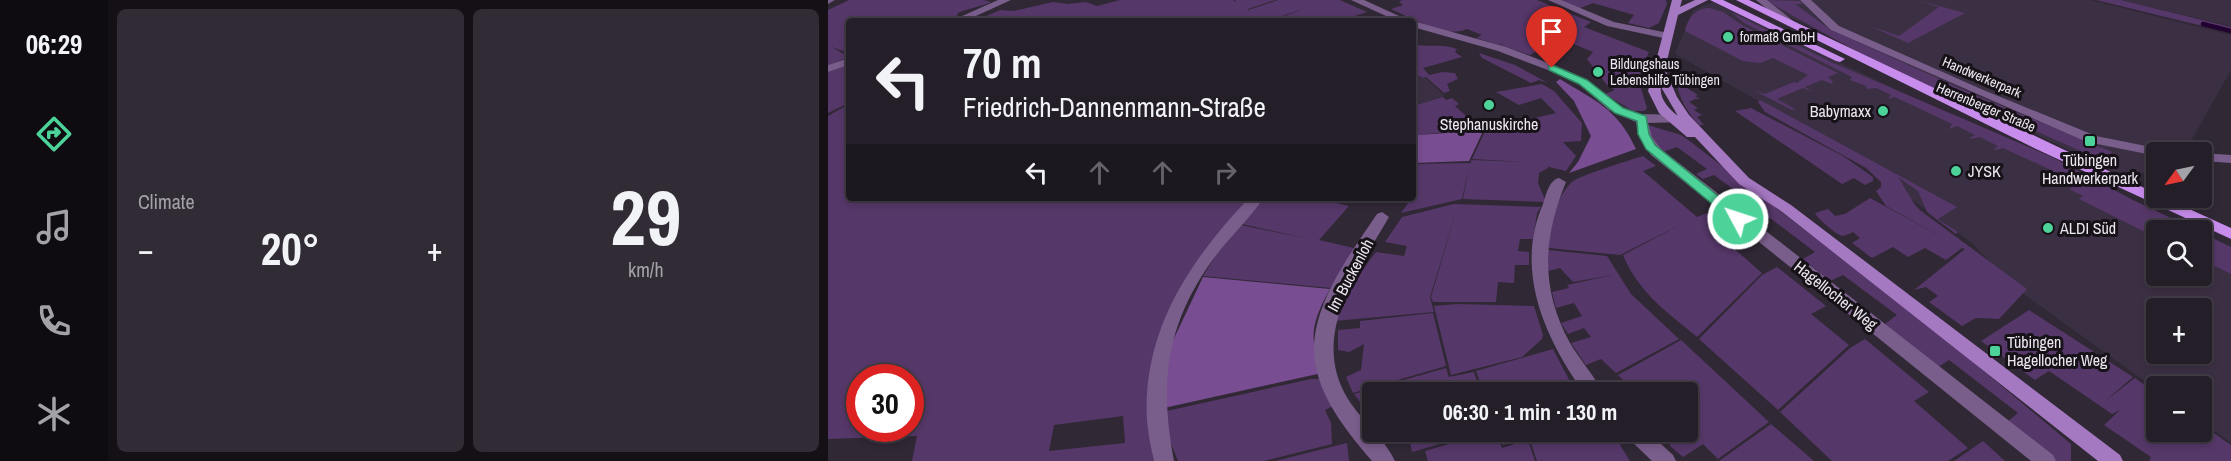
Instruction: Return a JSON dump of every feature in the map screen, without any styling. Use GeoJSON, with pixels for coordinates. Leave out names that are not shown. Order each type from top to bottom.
{"type":"FeatureCollection","features":[{"type":"Feature","properties":{"kind":"main road","name":"Herrenberger Straße"},"geometry":{"type":"LineString","coordinates":[[1715,0],[1868,72],[2041,146]]}},
{"type":"Feature","properties":{"kind":"main road","name":"Herrenberger Straße"},"geometry":{"type":"LineString","coordinates":[[1741,0],[2041,146]]}},
{"type":"Feature","properties":{"kind":"main road"},"geometry":{"type":"LineString","coordinates":[[2041,146],[2231,234]]}},
{"type":"Feature","properties":{"kind":"street"},"geometry":{"type":"LineString","coordinates":[[963,18],[1006,0]]}},
{"type":"Feature","properties":{"kind":"street"},"geometry":{"type":"LineString","coordinates":[[1356,0],[1399,18]]}},
{"type":"Feature","properties":{"kind":"street"},"geometry":{"type":"LineString","coordinates":[[1553,0],[1611,24],[1668,36]]}},
{"type":"Feature","properties":{"kind":"street"},"geometry":{"type":"LineString","coordinates":[[1703,0],[1677,4],[1654,91],[1657,101],[1725,160],[1744,181],[1784,206],[2112,461]]}},
{"type":"Feature","properties":{"kind":"street"},"geometry":{"type":"LineString","coordinates":[[1761,0],[1792,24]]}},
{"type":"Feature","properties":{"kind":"street","name":"Handwerkerpark"},"geometry":{"type":"LineString","coordinates":[[1805,0],[1835,28],[1977,91],[2092,139],[2146,150]]}},
{"type":"Feature","properties":{"kind":"street"},"geometry":{"type":"LineString","coordinates":[[1418,26],[1491,46],[1552,68],[1583,82],[1619,111],[1642,119],[1678,119]]}},
{"type":"Feature","properties":{"kind":"street"},"geometry":{"type":"LineString","coordinates":[[1418,26],[1422,32],[1432,37],[1480,50]]}},
{"type":"Feature","properties":{"kind":"street"},"geometry":{"type":"LineString","coordinates":[[828,69],[846,62]]}},
{"type":"Feature","properties":{"kind":"street","name":"Hagellocher Weg"},"geometry":{"type":"LineString","coordinates":[[1642,119],[1644,134],[1650,147],[2046,461]]}},
{"type":"Feature","properties":{"kind":"street"},"geometry":{"type":"LineString","coordinates":[[2212,158],[2231,159]]}},
{"type":"Feature","properties":{"kind":"street"},"geometry":{"type":"LineString","coordinates":[[1559,182],[1544,216],[1541,233],[1542,290],[1545,304],[1568,356],[1586,382]]}},
{"type":"Feature","properties":{"kind":"street"},"geometry":{"type":"LineString","coordinates":[[1164,461],[1155,419],[1154,399],[1156,376],[1170,325],[1202,262],[1254,201]]}},
{"type":"Feature","properties":{"kind":"street","name":"Im Buckenloh"},"geometry":{"type":"LineString","coordinates":[[1382,217],[1329,311],[1324,333],[1324,353],[1332,388],[1340,403],[1385,461]]}},
{"type":"Feature","properties":{"kind":"street"},"geometry":{"type":"LineString","coordinates":[[1646,442],[1666,461]]}},
{"type":"Feature","properties":{"kind":"shaded area"},"geometry":{"type":"Polygon","coordinates":[[[849,0],[983,0],[991,2],[962,11],[957,16],[950,18],[846,18],[846,52],[832,47],[846,55],[846,58],[828,65],[828,10],[849,0]]]}},
{"type":"Feature","properties":{"kind":"shaded area"},"geometry":{"type":"Polygon","coordinates":[[[1120,0],[1233,0],[1236,2],[1235,0],[1275,0],[1248,10],[1278,0],[1340,0],[1367,12],[1348,18],[1280,18],[1306,8],[1277,18],[982,18],[1000,10],[1014,11],[1053,2],[1068,4],[1086,2],[1097,6],[1120,0]]]}},
{"type":"Feature","properties":{"kind":"shaded area"},"geometry":{"type":"Polygon","coordinates":[[[1402,0],[1537,0],[1591,22],[1584,27],[1649,52],[1641,71],[1640,85],[1647,108],[1644,111],[1633,111],[1605,94],[1615,90],[1607,85],[1587,59],[1593,52],[1549,34],[1557,28],[1548,33],[1532,28],[1565,42],[1546,51],[1540,49],[1530,55],[1500,45],[1504,42],[1499,45],[1476,38],[1482,35],[1467,29],[1449,31],[1418,22],[1416,18],[1410,18],[1391,9],[1403,5],[1399,2],[1402,0]]]}},
{"type":"Feature","properties":{"kind":"shaded area"},"geometry":{"type":"Polygon","coordinates":[[[1561,0],[1666,0],[1667,4],[1659,23],[1649,28],[1628,23],[1634,15],[1593,3],[1578,9],[1561,0]]]}},
{"type":"Feature","properties":{"kind":"shaded area"},"geometry":{"type":"Polygon","coordinates":[[[1754,0],[2090,0],[2231,35],[2231,70],[2190,142],[2146,142],[2146,172],[2132,180],[1754,0]]]}},
{"type":"Feature","properties":{"kind":"shaded area"},"geometry":{"type":"Polygon","coordinates":[[[1765,0],[1800,1],[1802,4],[1795,4],[1831,30],[1973,94],[2112,152],[2105,162],[1967,100],[1939,92],[1854,50],[1765,0]]]}},
{"type":"Feature","properties":{"kind":"shaded area"},"geometry":{"type":"Polygon","coordinates":[[[1917,0],[1965,13],[1908,43],[1870,26],[1899,36],[1939,7],[1917,0]]]}},
{"type":"Feature","properties":{"kind":"shaded area"},"geometry":{"type":"Polygon","coordinates":[[[2096,0],[2121,0],[2231,27],[2231,33],[2096,0]]]}},
{"type":"Feature","properties":{"kind":"shaded area"},"geometry":{"type":"Polygon","coordinates":[[[2121,0],[2231,0],[2231,26],[2121,0]]]}},
{"type":"Feature","properties":{"kind":"shaded area"},"geometry":{"type":"Polygon","coordinates":[[[1713,2],[2169,220],[2146,220],[2146,286],[2212,286],[2212,240],[2231,249],[2231,443],[2212,429],[2212,376],[2146,376],[2146,382],[2014,287],[1972,243],[1907,196],[1892,176],[1675,54],[1693,10],[1713,2]]]}},
{"type":"Feature","properties":{"kind":"shaded area"},"geometry":{"type":"Polygon","coordinates":[[[1710,8],[1723,12],[1742,25],[1838,73],[1828,77],[1833,82],[1832,84],[1822,80],[1805,87],[1814,92],[1803,88],[1777,99],[1795,109],[1792,110],[1755,91],[1765,94],[1794,82],[1797,83],[1808,75],[1773,58],[1760,63],[1743,61],[1685,31],[1688,22],[1696,12],[1710,8]]]}},
{"type":"Feature","properties":{"kind":"shaded area"},"geometry":{"type":"Polygon","coordinates":[[[1731,12],[1831,62],[2052,157],[2146,208],[2175,220],[2146,220],[2146,232],[2079,199],[2083,196],[2069,189],[2077,184],[2072,180],[2067,183],[2049,175],[2053,171],[2003,148],[1995,150],[1998,146],[1980,137],[1971,139],[1975,135],[1957,126],[1949,129],[1952,124],[1895,97],[1888,99],[1891,95],[1876,88],[1867,89],[1866,86],[1850,80],[1852,77],[1744,23],[1731,12]]]}},
{"type":"Feature","properties":{"kind":"shaded area"},"geometry":{"type":"Polygon","coordinates":[[[1416,45],[1457,49],[1455,52],[1462,57],[1423,68],[1429,75],[1442,72],[1455,73],[1458,79],[1447,84],[1450,91],[1444,93],[1426,77],[1422,78],[1416,74],[1416,45]]]}},
{"type":"Feature","properties":{"kind":"shaded area"},"geometry":{"type":"Polygon","coordinates":[[[1479,53],[1515,65],[1548,83],[1539,80],[1531,83],[1482,58],[1479,53]]]}},
{"type":"Feature","properties":{"kind":"shaded area"},"geometry":{"type":"Polygon","coordinates":[[[1677,57],[1679,58],[1677,70],[1688,78],[1699,81],[1685,87],[1698,95],[1695,96],[1700,99],[1689,102],[1698,108],[1694,110],[1702,115],[1697,117],[1704,125],[1699,125],[1693,118],[1679,94],[1676,76],[1677,57]]]}},
{"type":"Feature","properties":{"kind":"shaded area"},"geometry":{"type":"Polygon","coordinates":[[[846,66],[846,104],[828,113],[828,72],[846,66]]]}},
{"type":"Feature","properties":{"kind":"shaded area"},"geometry":{"type":"Polygon","coordinates":[[[1416,75],[1425,78],[1445,96],[1416,105],[1416,75]]]}},
{"type":"Feature","properties":{"kind":"shaded area"},"geometry":{"type":"Polygon","coordinates":[[[1560,79],[1613,115],[1629,135],[1636,149],[1569,173],[1578,162],[1591,136],[1574,101],[1556,82],[1560,79]]]}},
{"type":"Feature","properties":{"kind":"shaded area"},"geometry":{"type":"Polygon","coordinates":[[[1542,84],[1554,91],[1582,123],[1581,141],[1563,142],[1576,156],[1566,171],[1549,167],[1549,165],[1539,173],[1538,183],[1546,202],[1463,199],[1469,167],[1462,199],[1401,213],[1409,202],[1404,201],[1416,201],[1416,164],[1471,163],[1471,160],[1527,162],[1472,159],[1487,127],[1506,121],[1509,124],[1556,113],[1541,98],[1519,105],[1496,92],[1542,84]]]}},
{"type":"Feature","properties":{"kind":"shaded area"},"geometry":{"type":"Polygon","coordinates":[[[1443,97],[1446,100],[1452,98],[1459,104],[1455,106],[1473,122],[1446,132],[1418,135],[1416,133],[1416,105],[1443,97]]]}},
{"type":"Feature","properties":{"kind":"shaded area"},"geometry":{"type":"Polygon","coordinates":[[[1760,100],[1957,207],[1938,219],[1958,232],[1956,234],[1927,212],[1918,191],[1898,177],[1921,211],[2027,289],[1999,319],[1976,318],[1962,326],[1929,302],[1938,296],[1926,287],[1914,290],[1965,249],[1962,248],[1946,260],[1925,248],[1908,257],[1893,247],[1872,258],[1852,243],[1860,238],[1853,232],[1843,236],[1832,230],[1815,213],[1828,209],[1835,216],[1845,214],[1870,198],[1949,241],[1886,206],[1876,191],[1881,187],[1881,182],[1866,168],[1765,112],[1758,102],[1760,100]]]}},
{"type":"Feature","properties":{"kind":"shaded area"},"geometry":{"type":"Polygon","coordinates":[[[846,106],[846,201],[1254,201],[1166,320],[1151,445],[1154,461],[912,461],[916,442],[924,442],[924,364],[846,364],[846,438],[828,439],[828,116],[846,106]],[[1123,416],[1054,425],[1049,451],[1125,443],[1123,416]]]}},
{"type":"Feature","properties":{"kind":"shaded area"},"geometry":{"type":"Polygon","coordinates":[[[1751,108],[1843,156],[1873,177],[1873,181],[1865,185],[1854,178],[1842,184],[1735,111],[1751,108]]]}},
{"type":"Feature","properties":{"kind":"shaded area"},"geometry":{"type":"Polygon","coordinates":[[[1478,121],[1485,127],[1469,161],[1416,163],[1416,133],[1446,133],[1478,121]]]}},
{"type":"Feature","properties":{"kind":"shaded area"},"geometry":{"type":"Polygon","coordinates":[[[1645,126],[1681,135],[1691,142],[1942,336],[2071,444],[2071,461],[2050,461],[2006,423],[2018,413],[1949,360],[1937,368],[1885,324],[1897,315],[1843,275],[1830,281],[1803,259],[1815,252],[1770,218],[1757,223],[1742,210],[1753,204],[1714,175],[1703,179],[1696,174],[1707,169],[1677,147],[1663,152],[1651,142],[1645,126]]]}},
{"type":"Feature","properties":{"kind":"shaded area"},"geometry":{"type":"Polygon","coordinates":[[[1643,156],[1656,166],[1643,171],[1697,217],[1712,211],[1745,239],[1731,246],[1762,273],[1697,337],[1645,291],[1623,255],[1682,224],[1620,255],[1549,248],[1550,231],[1557,204],[1572,182],[1594,172],[1643,156]]]}},
{"type":"Feature","properties":{"kind":"shaded area"},"geometry":{"type":"Polygon","coordinates":[[[1262,201],[1328,201],[1349,206],[1319,240],[1358,249],[1331,288],[1203,276],[1216,255],[1241,225],[1309,239],[1242,224],[1262,201]]]}},
{"type":"Feature","properties":{"kind":"shaded area"},"geometry":{"type":"Polygon","coordinates":[[[1454,204],[1541,207],[1537,213],[1533,239],[1520,239],[1518,251],[1529,252],[1529,265],[1515,265],[1514,283],[1498,282],[1496,302],[1433,302],[1431,297],[1458,205],[1430,297],[1434,312],[1334,321],[1336,309],[1342,308],[1348,296],[1344,294],[1376,252],[1404,256],[1407,246],[1385,242],[1402,217],[1454,204]]]}},
{"type":"Feature","properties":{"kind":"shaded area"},"geometry":{"type":"Polygon","coordinates":[[[2212,238],[2231,247],[2231,274],[2212,265],[2212,238]]]}},
{"type":"Feature","properties":{"kind":"shaded area"},"geometry":{"type":"Polygon","coordinates":[[[1548,250],[1607,256],[1631,294],[1679,339],[1616,373],[1601,359],[1586,365],[1571,343],[1591,337],[1584,328],[1568,334],[1561,323],[1582,316],[1574,303],[1556,308],[1552,292],[1569,288],[1567,285],[1612,275],[1573,282],[1560,268],[1548,271],[1548,250]]]}},
{"type":"Feature","properties":{"kind":"shaded area"},"geometry":{"type":"Polygon","coordinates":[[[1777,267],[1826,306],[1811,314],[1849,345],[1778,410],[1699,339],[1762,275],[1777,267]]]}},
{"type":"Feature","properties":{"kind":"shaded area"},"geometry":{"type":"Polygon","coordinates":[[[1203,277],[1330,289],[1319,311],[1314,330],[1315,349],[1322,373],[1164,408],[1168,351],[1203,277]]]}},
{"type":"Feature","properties":{"kind":"shaded area"},"geometry":{"type":"Polygon","coordinates":[[[1457,304],[1534,306],[1543,335],[1542,339],[1522,357],[1451,375],[1434,306],[1457,304]]]}},
{"type":"Feature","properties":{"kind":"shaded area"},"geometry":{"type":"Polygon","coordinates":[[[2029,310],[2133,377],[2105,401],[2135,378],[2146,386],[2146,442],[2212,442],[2212,432],[2231,445],[2231,461],[2149,461],[2151,457],[2104,425],[2120,410],[2112,414],[2049,371],[2035,380],[1981,341],[2029,310]]]}},
{"type":"Feature","properties":{"kind":"shaded area"},"geometry":{"type":"Polygon","coordinates":[[[1433,313],[1446,366],[1391,382],[1362,382],[1362,390],[1353,393],[1346,377],[1361,370],[1364,344],[1349,352],[1338,350],[1338,330],[1360,328],[1360,321],[1433,313]]]}},
{"type":"Feature","properties":{"kind":"shaded area"},"geometry":{"type":"Polygon","coordinates":[[[1865,339],[1929,392],[1914,401],[1968,448],[1948,461],[1832,461],[1780,412],[1850,348],[1865,339]]]}},
{"type":"Feature","properties":{"kind":"shaded area"},"geometry":{"type":"Polygon","coordinates":[[[1681,340],[1769,422],[1718,459],[1703,444],[1683,457],[1669,445],[1674,442],[1698,442],[1698,382],[1625,382],[1618,375],[1681,340]]]}},
{"type":"Feature","properties":{"kind":"shaded area"},"geometry":{"type":"Polygon","coordinates":[[[1553,349],[1570,382],[1480,382],[1476,371],[1553,349]]]}},
{"type":"Feature","properties":{"kind":"shaded area"},"geometry":{"type":"Polygon","coordinates":[[[1446,368],[1449,377],[1474,372],[1477,382],[1396,382],[1446,368]]]}},
{"type":"Feature","properties":{"kind":"shaded area"},"geometry":{"type":"Polygon","coordinates":[[[1319,379],[1333,406],[1325,410],[1331,423],[1332,444],[1264,461],[1178,461],[1162,412],[1319,379]]]}},
{"type":"Feature","properties":{"kind":"shaded area"},"geometry":{"type":"Polygon","coordinates":[[[1362,392],[1362,405],[1354,394],[1362,392]]]}},
{"type":"Feature","properties":{"kind":"shaded area"},"geometry":{"type":"Polygon","coordinates":[[[1771,424],[1814,461],[1719,461],[1771,424]]]}},
{"type":"Feature","properties":{"kind":"shaded area"},"geometry":{"type":"Polygon","coordinates":[[[1983,441],[2005,461],[1954,461],[1983,441]]]}},
{"type":"Feature","properties":{"kind":"shaded area"},"geometry":{"type":"Polygon","coordinates":[[[1410,442],[1447,442],[1412,452],[1410,442]]]}},
{"type":"Feature","properties":{"kind":"shaded area"},"geometry":{"type":"Polygon","coordinates":[[[1456,442],[1500,442],[1502,448],[1529,442],[1535,461],[1428,461],[1425,451],[1456,442]]]}},
{"type":"Feature","properties":{"kind":"shaded area"},"geometry":{"type":"Polygon","coordinates":[[[1531,442],[1621,442],[1620,445],[1630,461],[1537,461],[1531,442]]]}},
{"type":"Feature","properties":{"kind":"shaded area"},"geometry":{"type":"Polygon","coordinates":[[[1347,443],[1349,461],[1275,461],[1347,443]]]}},
{"type":"Feature","properties":{"kind":"waterway"},"geometry":{"type":"LineString","coordinates":[[2203,24],[2231,31]]}},
{"type":"Feature","properties":{"kind":"place","name":"format8 GmbH"},"geometry":{"type":"Point","coordinates":[1728,37]}},
{"type":"Feature","properties":{"kind":"place","name":"Bildungshaus Lebenshilfe Tübingen"},"geometry":{"type":"Point","coordinates":[1598,72]}},
{"type":"Feature","properties":{"kind":"place","name":"Stephanuskirche"},"geometry":{"type":"Point","coordinates":[1489,105]}},
{"type":"Feature","properties":{"kind":"place","name":"Babymaxx"},"geometry":{"type":"Point","coordinates":[1883,111]}},
{"type":"Feature","properties":{"kind":"place","name":"Tübingen Handwerkerpark"},"geometry":{"type":"Point","coordinates":[2090,141]}},
{"type":"Feature","properties":{"kind":"place","name":"JYSK"},"geometry":{"type":"Point","coordinates":[1956,171]}},
{"type":"Feature","properties":{"kind":"place","name":"ALDI Süd"},"geometry":{"type":"Point","coordinates":[2048,228]}},
{"type":"Feature","properties":{"kind":"place","name":"Tübingen Hagellocher Weg"},"geometry":{"type":"Point","coordinates":[1995,351]}},
{"type":"Feature","properties":{"kind":"route"},"geometry":{"type":"LineString","coordinates":[[1552,68],[1593,88],[1607,102],[1626,115],[1642,119],[1642,128],[1650,147],[1738,219]]}}]}
